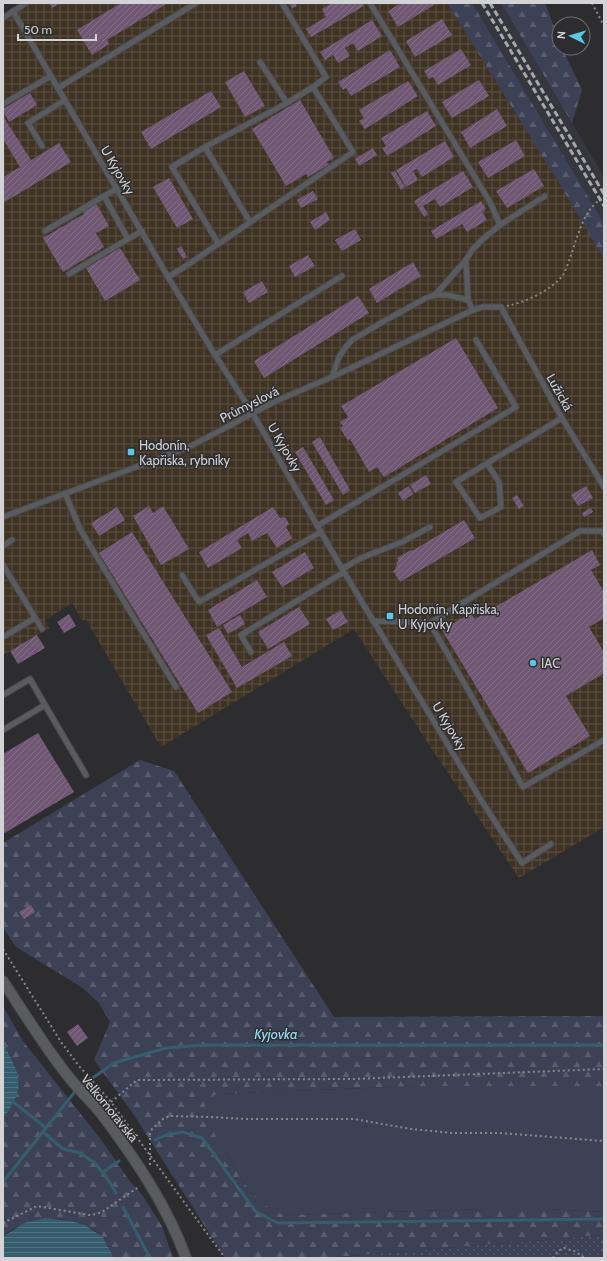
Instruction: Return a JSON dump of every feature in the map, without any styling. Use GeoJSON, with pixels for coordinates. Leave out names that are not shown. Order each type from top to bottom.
{"type":"FeatureCollection","features":[{"type":"Feature","properties":{"kind":"street","name":"Velkomoravská"},"geometry":{"type":"LineString","coordinates":[[3,981],[68,1076],[99,1112],[148,1180],[171,1223],[186,1258]]}},
{"type":"Feature","properties":{"kind":"lane"},"geometry":{"type":"LineString","coordinates":[[3,18],[26,3]]}},
{"type":"Feature","properties":{"kind":"lane"},"geometry":{"type":"LineString","coordinates":[[58,88],[196,3]]}},
{"type":"Feature","properties":{"kind":"lane"},"geometry":{"type":"LineString","coordinates":[[218,243],[172,167],[205,147],[287,103],[326,77],[282,3]]}},
{"type":"Feature","properties":{"kind":"lane"},"geometry":{"type":"LineString","coordinates":[[370,3],[490,202],[500,225]]}},
{"type":"Feature","properties":{"kind":"lane","name":"U Kyjovky"},"geometry":{"type":"LineString","coordinates":[[13,12],[168,277],[253,414],[373,621],[522,863],[552,844]]}},
{"type":"Feature","properties":{"kind":"lane"},"geometry":{"type":"LineString","coordinates":[[260,62],[287,103]]}},
{"type":"Feature","properties":{"kind":"lane"},"geometry":{"type":"LineString","coordinates":[[3,104],[51,76]]}},
{"type":"Feature","properties":{"kind":"lane"},"geometry":{"type":"LineString","coordinates":[[168,277],[353,152],[313,87]]}},
{"type":"Feature","properties":{"kind":"lane"},"geometry":{"type":"LineString","coordinates":[[42,146],[28,123],[65,100]]}},
{"type":"Feature","properties":{"kind":"lane"},"geometry":{"type":"LineString","coordinates":[[205,147],[250,222]]}},
{"type":"Feature","properties":{"kind":"lane"},"geometry":{"type":"LineString","coordinates":[[45,231],[116,189]]}},
{"type":"Feature","properties":{"kind":"lane"},"geometry":{"type":"LineString","coordinates":[[104,196],[128,238]]}},
{"type":"Feature","properties":{"kind":"lane"},"geometry":{"type":"LineString","coordinates":[[434,296],[466,260],[472,250],[484,238],[500,225],[546,196]]}},
{"type":"Feature","properties":{"kind":"lane"},"geometry":{"type":"LineString","coordinates":[[69,274],[142,231]]}},
{"type":"Feature","properties":{"kind":"lane"},"geometry":{"type":"LineString","coordinates":[[466,260],[468,300],[473,310]]}},
{"type":"Feature","properties":{"kind":"lane"},"geometry":{"type":"LineString","coordinates":[[215,355],[342,276]]}},
{"type":"Feature","properties":{"kind":"lane"},"geometry":{"type":"LineString","coordinates":[[332,377],[339,357],[352,340],[426,298],[447,295],[468,300]]}},
{"type":"Feature","properties":{"kind":"lane","name":"Průmyslová"},"geometry":{"type":"LineString","coordinates":[[3,517],[189,447],[276,401],[332,377],[473,310],[483,307],[501,307]]}},
{"type":"Feature","properties":{"kind":"lane","name":"Lužická"},"geometry":{"type":"LineString","coordinates":[[501,307],[562,418],[604,487]]}},
{"type":"Feature","properties":{"kind":"lane"},"geometry":{"type":"LineString","coordinates":[[318,526],[516,407],[476,340]]}},
{"type":"Feature","properties":{"kind":"lane"},"geometry":{"type":"LineString","coordinates":[[487,463],[499,482],[501,507],[480,518],[456,482],[487,463],[562,418]]}},
{"type":"Feature","properties":{"kind":"lane"},"geometry":{"type":"LineString","coordinates":[[65,493],[80,529],[176,687]]}},
{"type":"Feature","properties":{"kind":"lane"},"geometry":{"type":"LineString","coordinates":[[251,652],[241,634],[361,558],[402,542],[430,527]]}},
{"type":"Feature","properties":{"kind":"lane"},"geometry":{"type":"LineString","coordinates":[[373,621],[430,623],[580,531],[604,532]]}},
{"type":"Feature","properties":{"kind":"lane"},"geometry":{"type":"LineString","coordinates":[[182,574],[199,602],[321,532]]}},
{"type":"Feature","properties":{"kind":"lane"},"geometry":{"type":"LineString","coordinates":[[3,546],[12,540]]}},
{"type":"Feature","properties":{"kind":"lane"},"geometry":{"type":"LineString","coordinates":[[3,565],[42,629]]}},
{"type":"Feature","properties":{"kind":"lane"},"geometry":{"type":"LineString","coordinates":[[3,637],[35,618]]}},
{"type":"Feature","properties":{"kind":"lane"},"geometry":{"type":"LineString","coordinates":[[430,623],[523,787],[604,740]]}},
{"type":"Feature","properties":{"kind":"lane"},"geometry":{"type":"LineString","coordinates":[[3,695],[30,679],[86,776]]}},
{"type":"Feature","properties":{"kind":"lane"},"geometry":{"type":"LineString","coordinates":[[3,730],[45,705]]}},
{"type":"Feature","properties":{"kind":"path"},"geometry":{"type":"LineString","coordinates":[[592,3],[604,26]]}},
{"type":"Feature","properties":{"kind":"path"},"geometry":{"type":"LineString","coordinates":[[501,307],[530,300],[554,284],[563,275],[568,266],[585,216],[597,201],[604,197]]}},
{"type":"Feature","properties":{"kind":"path"},"geometry":{"type":"LineString","coordinates":[[3,949],[61,1042],[79,1066],[110,1102],[225,1258]]}},
{"type":"Feature","properties":{"kind":"path"},"geometry":{"type":"LineString","coordinates":[[110,1102],[137,1080],[354,1079],[604,1069]]}},
{"type":"Feature","properties":{"kind":"path"},"geometry":{"type":"LineString","coordinates":[[3,1223],[37,1206],[89,1215],[102,1212],[148,1180],[150,1134],[152,1129],[163,1118],[170,1116],[248,1119],[354,1119],[411,1129],[453,1133],[507,1133],[604,1141]]}},
{"type":"Feature","properties":{"kind":"path"},"geometry":{"type":"LineString","coordinates":[[553,1258],[558,1251],[564,1248],[574,1251],[585,1258]]}},
{"type":"Feature","properties":{"kind":"shaded area"},"geometry":{"type":"Polygon","coordinates":[[[31,3],[447,3],[562,188],[604,259],[604,827],[519,878],[431,748],[354,629],[161,747],[86,620],[82,620],[72,603],[45,620],[50,628],[3,655],[3,20],[31,3]]]}},
{"type":"Feature","properties":{"kind":"shaded area"},"geometry":{"type":"Polygon","coordinates":[[[472,3],[501,3],[604,176],[604,223],[472,3]]]}},
{"type":"Feature","properties":{"kind":"shaded area"},"geometry":{"type":"Polygon","coordinates":[[[3,1043],[17,1072],[18,1089],[16,1098],[3,1118],[3,1043]]]}},
{"type":"Feature","properties":{"kind":"shaded area"},"geometry":{"type":"Polygon","coordinates":[[[45,1218],[72,1221],[85,1225],[103,1237],[114,1258],[3,1258],[4,1236],[24,1223],[45,1218]]]}},
{"type":"Feature","properties":{"kind":"green space"},"geometry":{"type":"Polygon","coordinates":[[[447,3],[472,3],[604,223],[604,259],[562,188],[447,3]]]}},
{"type":"Feature","properties":{"kind":"green space"},"geometry":{"type":"Polygon","coordinates":[[[501,3],[545,3],[551,19],[551,56],[566,56],[582,90],[572,123],[501,3]]]}},
{"type":"Feature","properties":{"kind":"green space"},"geometry":{"type":"Polygon","coordinates":[[[140,760],[174,771],[334,1017],[604,1016],[604,1086],[416,1086],[217,1094],[208,1099],[205,1107],[205,1118],[247,1187],[274,1212],[288,1215],[485,1209],[546,1209],[604,1212],[604,1235],[325,1258],[225,1258],[134,1115],[94,1060],[110,1022],[99,1003],[83,988],[16,947],[3,928],[3,843],[140,760]]]}},
{"type":"Feature","properties":{"kind":"green space"},"geometry":{"type":"Polygon","coordinates":[[[3,1006],[23,1041],[102,1141],[129,1180],[142,1195],[162,1226],[173,1258],[114,1258],[102,1236],[91,1228],[66,1220],[38,1220],[25,1223],[13,1229],[3,1237],[3,1118],[13,1103],[15,1065],[3,1043],[3,1006]]]}},
{"type":"Feature","properties":{"kind":"green space"},"geometry":{"type":"Polygon","coordinates":[[[416,1086],[604,1086],[604,1212],[546,1209],[485,1209],[288,1215],[274,1212],[247,1187],[205,1118],[205,1107],[208,1099],[217,1094],[416,1086]]]}},
{"type":"Feature","properties":{"kind":"green space"},"geometry":{"type":"Polygon","coordinates":[[[604,1235],[604,1258],[325,1258],[604,1235]]]}},
{"type":"Feature","properties":{"kind":"building"},"geometry":{"type":"Polygon","coordinates":[[[49,3],[61,3],[52,8],[49,3]]]}},
{"type":"Feature","properties":{"kind":"building"},"geometry":{"type":"Polygon","coordinates":[[[121,3],[168,3],[107,40],[109,44],[92,55],[77,30],[121,3]]]}},
{"type":"Feature","properties":{"kind":"building"},"geometry":{"type":"Polygon","coordinates":[[[289,3],[295,3],[297,6],[292,8],[289,3]]]}},
{"type":"Feature","properties":{"kind":"building"},"geometry":{"type":"Polygon","coordinates":[[[332,3],[362,3],[364,6],[311,37],[306,29],[326,17],[322,9],[332,3]]]}},
{"type":"Feature","properties":{"kind":"building"},"geometry":{"type":"Polygon","coordinates":[[[401,3],[433,3],[434,5],[398,27],[388,11],[401,3]]]}},
{"type":"Feature","properties":{"kind":"building"},"geometry":{"type":"Polygon","coordinates":[[[442,19],[452,35],[415,57],[406,41],[442,19]]]}},
{"type":"Feature","properties":{"kind":"building"},"geometry":{"type":"Polygon","coordinates":[[[372,20],[382,36],[358,51],[353,43],[345,48],[350,56],[338,63],[333,55],[325,60],[320,52],[372,20]]]}},
{"type":"Feature","properties":{"kind":"building"},"geometry":{"type":"Polygon","coordinates":[[[461,49],[471,65],[438,85],[433,77],[429,79],[424,71],[461,49]]]}},
{"type":"Feature","properties":{"kind":"building"},"geometry":{"type":"Polygon","coordinates":[[[390,50],[400,67],[351,96],[346,88],[343,90],[338,82],[390,50]]]}},
{"type":"Feature","properties":{"kind":"building"},"geometry":{"type":"Polygon","coordinates":[[[244,71],[265,106],[245,117],[225,82],[244,71]]]}},
{"type":"Feature","properties":{"kind":"building"},"geometry":{"type":"Polygon","coordinates":[[[479,80],[489,96],[452,118],[442,102],[479,80]]]}},
{"type":"Feature","properties":{"kind":"building"},"geometry":{"type":"Polygon","coordinates":[[[408,81],[418,96],[365,129],[359,121],[364,118],[359,110],[408,81]]]}},
{"type":"Feature","properties":{"kind":"building"},"geometry":{"type":"Polygon","coordinates":[[[211,91],[221,107],[151,149],[141,132],[211,91]]]}},
{"type":"Feature","properties":{"kind":"building"},"geometry":{"type":"Polygon","coordinates":[[[30,93],[37,105],[9,122],[3,109],[30,93]]]}},
{"type":"Feature","properties":{"kind":"building"},"geometry":{"type":"Polygon","coordinates":[[[300,100],[334,158],[327,162],[328,165],[308,177],[306,174],[286,186],[252,129],[300,100]]]}},
{"type":"Feature","properties":{"kind":"building"},"geometry":{"type":"Polygon","coordinates":[[[497,109],[507,126],[470,148],[461,132],[497,109]]]}},
{"type":"Feature","properties":{"kind":"building"},"geometry":{"type":"Polygon","coordinates":[[[427,111],[436,126],[387,156],[382,148],[386,146],[381,138],[427,111]]]}},
{"type":"Feature","properties":{"kind":"building"},"geometry":{"type":"Polygon","coordinates":[[[3,116],[31,160],[25,164],[59,143],[71,162],[3,203],[3,177],[20,167],[3,139],[3,116]]]}},
{"type":"Feature","properties":{"kind":"building"},"geometry":{"type":"Polygon","coordinates":[[[516,140],[525,156],[488,178],[478,162],[516,140]]]}},
{"type":"Feature","properties":{"kind":"building"},"geometry":{"type":"Polygon","coordinates":[[[445,141],[454,157],[422,177],[417,169],[413,171],[418,180],[406,187],[396,170],[445,141]]]}},
{"type":"Feature","properties":{"kind":"building"},"geometry":{"type":"Polygon","coordinates":[[[373,148],[377,155],[359,166],[355,159],[373,148]]]}},
{"type":"Feature","properties":{"kind":"building"},"geometry":{"type":"Polygon","coordinates":[[[534,169],[544,186],[507,208],[496,191],[534,169]]]}},
{"type":"Feature","properties":{"kind":"building"},"geometry":{"type":"Polygon","coordinates":[[[395,171],[405,187],[401,190],[391,173],[395,171]]]}},
{"type":"Feature","properties":{"kind":"building"},"geometry":{"type":"Polygon","coordinates":[[[463,171],[473,187],[440,207],[435,199],[423,206],[428,214],[424,217],[414,201],[463,171]]]}},
{"type":"Feature","properties":{"kind":"building"},"geometry":{"type":"Polygon","coordinates":[[[169,178],[193,219],[177,228],[153,187],[169,178]]]}},
{"type":"Feature","properties":{"kind":"building"},"geometry":{"type":"Polygon","coordinates":[[[313,191],[318,199],[301,208],[297,200],[313,191]]]}},
{"type":"Feature","properties":{"kind":"building"},"geometry":{"type":"Polygon","coordinates":[[[481,201],[486,209],[482,212],[487,220],[467,232],[462,224],[436,239],[431,231],[481,201]]]}},
{"type":"Feature","properties":{"kind":"building"},"geometry":{"type":"Polygon","coordinates":[[[96,203],[109,226],[96,233],[104,247],[63,272],[43,238],[84,214],[82,211],[96,203]]]}},
{"type":"Feature","properties":{"kind":"building"},"geometry":{"type":"Polygon","coordinates":[[[326,212],[330,220],[315,230],[310,222],[326,212]]]}},
{"type":"Feature","properties":{"kind":"building"},"geometry":{"type":"Polygon","coordinates":[[[355,229],[361,240],[342,251],[335,240],[355,229]]]}},
{"type":"Feature","properties":{"kind":"building"},"geometry":{"type":"Polygon","coordinates":[[[181,246],[187,257],[183,259],[177,249],[181,246]]]}},
{"type":"Feature","properties":{"kind":"building"},"geometry":{"type":"Polygon","coordinates":[[[120,248],[140,280],[105,301],[86,268],[120,248]]]}},
{"type":"Feature","properties":{"kind":"building"},"geometry":{"type":"Polygon","coordinates":[[[308,255],[315,266],[295,277],[289,266],[308,255]]]}},
{"type":"Feature","properties":{"kind":"building"},"geometry":{"type":"Polygon","coordinates":[[[413,262],[421,276],[377,303],[369,289],[413,262]]]}},
{"type":"Feature","properties":{"kind":"building"},"geometry":{"type":"Polygon","coordinates":[[[262,281],[268,292],[249,303],[243,292],[262,281]]]}},
{"type":"Feature","properties":{"kind":"building"},"geometry":{"type":"Polygon","coordinates":[[[358,296],[369,313],[264,378],[254,361],[358,296]]]}},
{"type":"Feature","properties":{"kind":"building"},"geometry":{"type":"Polygon","coordinates":[[[456,338],[498,408],[384,477],[377,467],[369,472],[350,439],[348,441],[340,428],[343,426],[340,422],[348,417],[341,406],[456,338]]]}},
{"type":"Feature","properties":{"kind":"building"},"geometry":{"type":"Polygon","coordinates":[[[320,437],[350,490],[343,495],[312,442],[320,437]]]}},
{"type":"Feature","properties":{"kind":"building"},"geometry":{"type":"Polygon","coordinates":[[[303,447],[334,500],[326,505],[295,452],[303,447]]]}},
{"type":"Feature","properties":{"kind":"building"},"geometry":{"type":"Polygon","coordinates":[[[426,475],[431,484],[415,493],[410,485],[426,475]]]}},
{"type":"Feature","properties":{"kind":"building"},"geometry":{"type":"Polygon","coordinates":[[[409,486],[413,494],[403,501],[398,493],[409,486]]]}},
{"type":"Feature","properties":{"kind":"building"},"geometry":{"type":"Polygon","coordinates":[[[586,486],[593,498],[578,506],[571,495],[586,486]]]}},
{"type":"Feature","properties":{"kind":"building"},"geometry":{"type":"Polygon","coordinates":[[[517,495],[524,506],[519,509],[512,498],[517,495]]]}},
{"type":"Feature","properties":{"kind":"building"},"geometry":{"type":"Polygon","coordinates":[[[149,506],[153,513],[163,506],[189,549],[161,565],[133,516],[149,506]]]}},
{"type":"Feature","properties":{"kind":"building"},"geometry":{"type":"Polygon","coordinates":[[[117,507],[125,520],[99,536],[91,523],[117,507]]]}},
{"type":"Feature","properties":{"kind":"building"},"geometry":{"type":"Polygon","coordinates":[[[273,507],[280,518],[285,517],[289,524],[286,527],[292,538],[277,548],[267,533],[252,541],[248,533],[237,540],[242,548],[208,568],[199,552],[273,507]]]}},
{"type":"Feature","properties":{"kind":"building"},"geometry":{"type":"Polygon","coordinates":[[[591,508],[593,512],[584,517],[582,513],[591,508]]]}},
{"type":"Feature","properties":{"kind":"building"},"geometry":{"type":"Polygon","coordinates":[[[464,520],[475,538],[400,582],[393,571],[395,570],[398,560],[397,558],[411,550],[412,551],[464,520]]]}},
{"type":"Feature","properties":{"kind":"building"},"geometry":{"type":"Polygon","coordinates":[[[132,532],[232,692],[198,713],[99,553],[132,532]]]}},
{"type":"Feature","properties":{"kind":"building","name":"IAC"},"geometry":{"type":"Polygon","coordinates":[[[592,550],[600,565],[591,570],[604,592],[604,618],[589,627],[604,652],[604,673],[566,696],[590,736],[528,773],[442,630],[471,613],[475,619],[592,550]]]}},
{"type":"Feature","properties":{"kind":"building"},"geometry":{"type":"Polygon","coordinates":[[[305,552],[314,568],[282,587],[272,572],[305,552]]]}},
{"type":"Feature","properties":{"kind":"building"},"geometry":{"type":"Polygon","coordinates":[[[257,580],[267,597],[217,627],[208,610],[257,580]]]}},
{"type":"Feature","properties":{"kind":"building"},"geometry":{"type":"Polygon","coordinates":[[[299,607],[310,624],[268,649],[258,632],[299,607]]]}},
{"type":"Feature","properties":{"kind":"building"},"geometry":{"type":"Polygon","coordinates":[[[341,610],[348,622],[333,630],[326,619],[341,610]]]}},
{"type":"Feature","properties":{"kind":"building"},"geometry":{"type":"Polygon","coordinates":[[[69,614],[76,626],[64,633],[57,622],[69,614]]]}},
{"type":"Feature","properties":{"kind":"building"},"geometry":{"type":"Polygon","coordinates":[[[240,615],[245,624],[228,634],[223,625],[240,615]]]}},
{"type":"Feature","properties":{"kind":"building"},"geometry":{"type":"Polygon","coordinates":[[[219,628],[242,667],[284,642],[292,656],[237,688],[206,635],[219,628]]]}},
{"type":"Feature","properties":{"kind":"building"},"geometry":{"type":"Polygon","coordinates":[[[37,635],[45,648],[18,664],[10,651],[37,635]]]}},
{"type":"Feature","properties":{"kind":"building"},"geometry":{"type":"Polygon","coordinates":[[[38,733],[74,792],[3,834],[3,754],[38,733]]]}},
{"type":"Feature","properties":{"kind":"building"},"geometry":{"type":"Polygon","coordinates":[[[31,905],[35,912],[24,919],[19,912],[31,905]]]}},
{"type":"Feature","properties":{"kind":"building"},"geometry":{"type":"Polygon","coordinates":[[[78,1024],[88,1038],[77,1046],[67,1032],[78,1024]]]}},
{"type":"Feature","properties":{"kind":"waterway","name":"Kyjovka"},"geometry":{"type":"LineString","coordinates":[[3,1182],[77,1089],[114,1063],[166,1048],[203,1045],[604,1045]]}},
{"type":"Feature","properties":{"kind":"waterway"},"geometry":{"type":"LineString","coordinates":[[12,1101],[46,1128]]}},
{"type":"Feature","properties":{"kind":"waterway"},"geometry":{"type":"LineString","coordinates":[[43,1132],[63,1149],[80,1153],[95,1163],[116,1193]]}},
{"type":"Feature","properties":{"kind":"waterway"},"geometry":{"type":"LineString","coordinates":[[155,1140],[166,1135],[183,1132],[202,1138],[256,1212],[278,1223],[604,1219]]}},
{"type":"Feature","properties":{"kind":"waterway"},"geometry":{"type":"LineString","coordinates":[[103,1172],[119,1161]]}},
{"type":"Feature","properties":{"kind":"waterway"},"geometry":{"type":"LineString","coordinates":[[123,1207],[150,1258]]}},
{"type":"Feature","properties":{"kind":"railway"},"geometry":{"type":"LineString","coordinates":[[482,3],[604,206]]}},
{"type":"Feature","properties":{"kind":"railway"},"geometry":{"type":"LineString","coordinates":[[490,3],[604,194]]}},
{"type":"Feature","properties":{"kind":"place","name":"Hodonín, Kapřiska, rybníky"},"geometry":{"type":"Point","coordinates":[131,452]}},
{"type":"Feature","properties":{"kind":"place","name":"Hodonín, Kapřiska, U Kyjovky"},"geometry":{"type":"Point","coordinates":[390,616]}},
{"type":"Feature","properties":{"kind":"place","name":"IAC"},"geometry":{"type":"Point","coordinates":[533,663]}}]}
